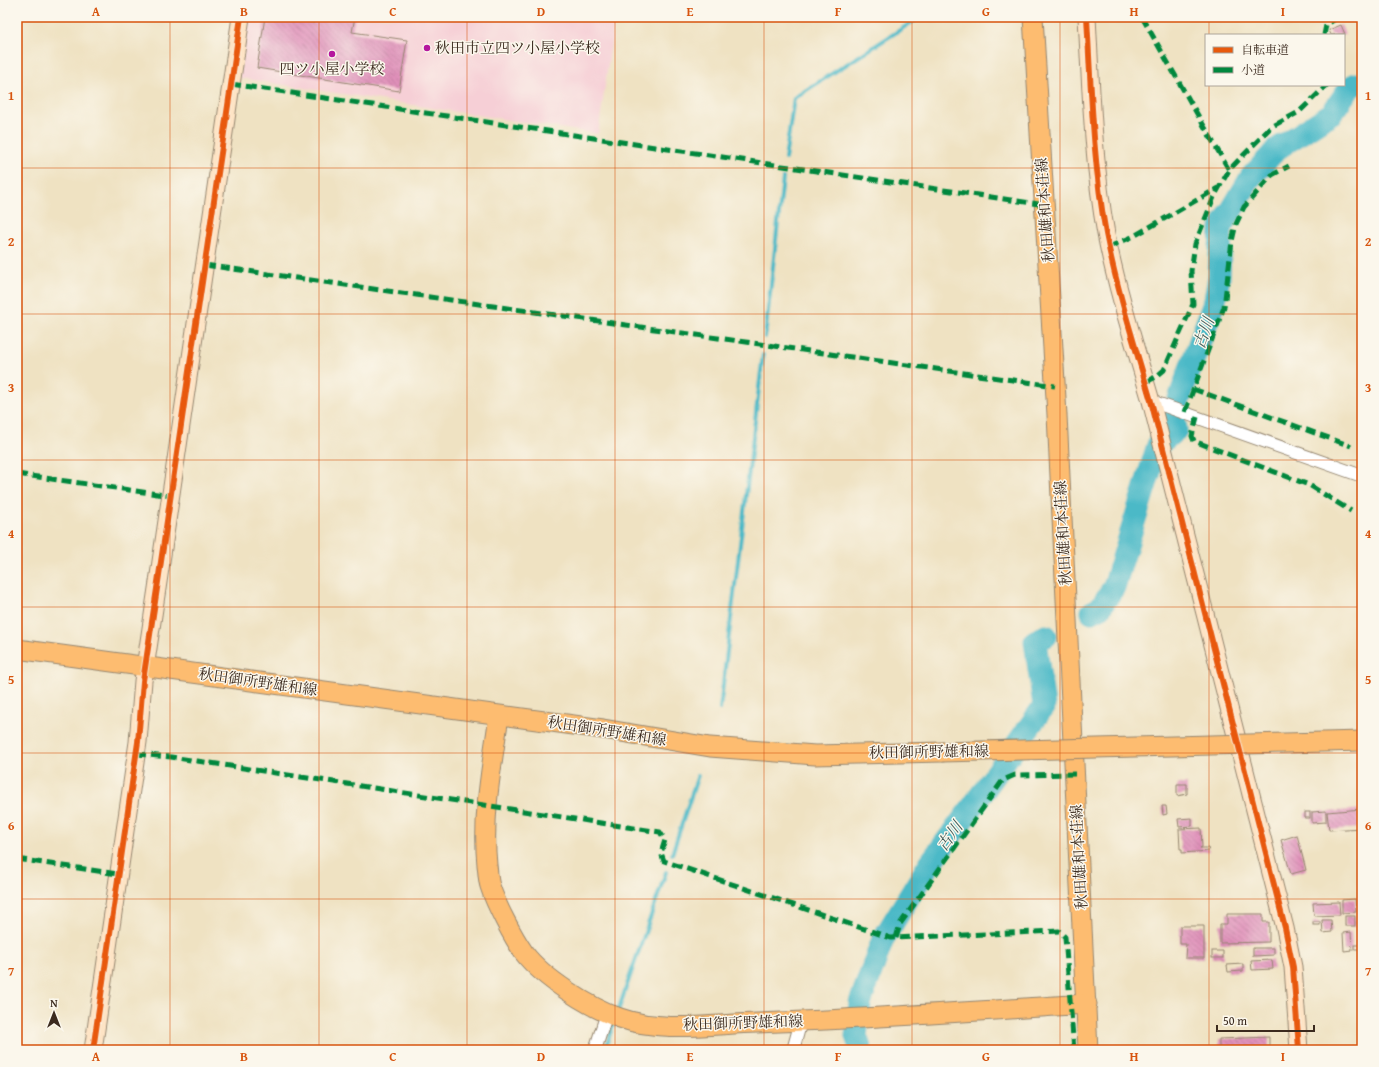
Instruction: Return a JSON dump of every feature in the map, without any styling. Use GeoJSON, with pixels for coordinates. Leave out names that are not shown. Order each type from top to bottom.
{"type":"FeatureCollection","features":[{"type":"Feature","properties":{"kind":"main road","name":"秋田雄和本荘線"},"geometry":{"type":"LineString","coordinates":[[1033,17],[1057,415],[1087,1004],[1088,1050]]}},
{"type":"Feature","properties":{"kind":"main road","name":"秋田御所野雄和線"},"geometry":{"type":"LineString","coordinates":[[17,649],[603,729],[710,747],[815,755],[1362,741]]}},
{"type":"Feature","properties":{"kind":"main road","name":"秋田御所野雄和線"},"geometry":{"type":"LineString","coordinates":[[500,716],[488,795],[486,850],[490,885],[503,914],[524,953],[550,977],[579,999],[612,1015],[645,1024],[675,1026],[802,1021],[1087,1004]]}},
{"type":"Feature","properties":{"kind":"street"},"geometry":{"type":"LineString","coordinates":[[92,1050],[137,748],[145,667],[241,17]]}},
{"type":"Feature","properties":{"kind":"street"},"geometry":{"type":"LineString","coordinates":[[1086,17],[1100,199],[1106,235],[1126,314],[1158,403],[1158,431],[1285,928],[1292,967],[1299,1050]]}},
{"type":"Feature","properties":{"kind":"street"},"geometry":{"type":"LineString","coordinates":[[1158,403],[1362,476]]}},
{"type":"Feature","properties":{"kind":"street"},"geometry":{"type":"LineString","coordinates":[[595,1050],[612,1015]]}},
{"type":"Feature","properties":{"kind":"street"},"geometry":{"type":"LineString","coordinates":[[793,1050],[802,1021]]}},
{"type":"Feature","properties":{"kind":"shaded area","name":"秋田市立四ツ小屋小学校"},"geometry":{"type":"Polygon","coordinates":[[[248,17],[615,17],[598,134],[239,78],[248,17]]]}},
{"type":"Feature","properties":{"kind":"building","name":"四ツ小屋小学校"},"geometry":{"type":"Polygon","coordinates":[[[265,17],[279,17],[314,23],[315,17],[355,17],[352,32],[407,40],[399,91],[257,68],[265,17]]]}},
{"type":"Feature","properties":{"kind":"building"},"geometry":{"type":"Polygon","coordinates":[[[1341,25],[1345,34],[1331,34],[1329,30],[1341,25]]]}},
{"type":"Feature","properties":{"kind":"building"},"geometry":{"type":"Polygon","coordinates":[[[1177,784],[1187,784],[1187,794],[1177,796],[1177,784]]]}},
{"type":"Feature","properties":{"kind":"building"},"geometry":{"type":"Polygon","coordinates":[[[1162,806],[1166,806],[1167,814],[1163,815],[1162,806]]]}},
{"type":"Feature","properties":{"kind":"building"},"geometry":{"type":"Polygon","coordinates":[[[1362,809],[1362,828],[1329,830],[1327,812],[1362,809]]]}},
{"type":"Feature","properties":{"kind":"building"},"geometry":{"type":"Polygon","coordinates":[[[1326,811],[1326,822],[1312,823],[1312,812],[1326,811]]]}},
{"type":"Feature","properties":{"kind":"building"},"geometry":{"type":"Polygon","coordinates":[[[1305,812],[1310,812],[1310,818],[1305,818],[1305,812]]]}},
{"type":"Feature","properties":{"kind":"building"},"geometry":{"type":"Polygon","coordinates":[[[1192,818],[1192,826],[1179,827],[1178,819],[1192,818]]]}},
{"type":"Feature","properties":{"kind":"building"},"geometry":{"type":"Polygon","coordinates":[[[1201,828],[1202,847],[1200,848],[1208,848],[1209,851],[1182,853],[1182,849],[1180,849],[1179,829],[1201,828]]]}},
{"type":"Feature","properties":{"kind":"building"},"geometry":{"type":"Polygon","coordinates":[[[1297,835],[1306,870],[1291,874],[1281,840],[1297,835]]]}},
{"type":"Feature","properties":{"kind":"building"},"geometry":{"type":"Polygon","coordinates":[[[1355,899],[1356,912],[1342,913],[1342,900],[1355,899]]]}},
{"type":"Feature","properties":{"kind":"building"},"geometry":{"type":"Polygon","coordinates":[[[1339,902],[1340,915],[1314,916],[1313,903],[1339,902]]]}},
{"type":"Feature","properties":{"kind":"building"},"geometry":{"type":"Polygon","coordinates":[[[1227,914],[1263,914],[1263,922],[1269,922],[1269,942],[1220,943],[1220,924],[1227,924],[1227,914]]]}},
{"type":"Feature","properties":{"kind":"building"},"geometry":{"type":"Polygon","coordinates":[[[1345,916],[1355,916],[1355,926],[1345,926],[1345,916]]]}},
{"type":"Feature","properties":{"kind":"building"},"geometry":{"type":"Polygon","coordinates":[[[1322,920],[1331,920],[1332,932],[1323,933],[1322,920]]]}},
{"type":"Feature","properties":{"kind":"building"},"geometry":{"type":"Polygon","coordinates":[[[1313,922],[1320,922],[1320,925],[1313,925],[1313,922]]]}},
{"type":"Feature","properties":{"kind":"building"},"geometry":{"type":"Polygon","coordinates":[[[1180,926],[1204,926],[1204,958],[1185,958],[1186,944],[1180,944],[1180,926]]]}},
{"type":"Feature","properties":{"kind":"building"},"geometry":{"type":"Polygon","coordinates":[[[1351,932],[1352,950],[1344,951],[1343,933],[1351,932]]]}},
{"type":"Feature","properties":{"kind":"building"},"geometry":{"type":"Polygon","coordinates":[[[1355,945],[1362,945],[1362,949],[1355,949],[1355,945]]]}},
{"type":"Feature","properties":{"kind":"building"},"geometry":{"type":"Polygon","coordinates":[[[1253,948],[1274,948],[1274,955],[1253,956],[1253,948]]]}},
{"type":"Feature","properties":{"kind":"building"},"geometry":{"type":"Polygon","coordinates":[[[1212,951],[1223,951],[1223,958],[1212,958],[1212,951]]]}},
{"type":"Feature","properties":{"kind":"building"},"geometry":{"type":"Polygon","coordinates":[[[1272,960],[1273,969],[1252,970],[1251,961],[1272,960]]]}},
{"type":"Feature","properties":{"kind":"building"},"geometry":{"type":"Polygon","coordinates":[[[1243,964],[1243,971],[1228,972],[1227,965],[1243,964]]]}},
{"type":"Feature","properties":{"kind":"building"},"geometry":{"type":"Polygon","coordinates":[[[1269,1037],[1269,1050],[1219,1050],[1219,1039],[1269,1037]]]}},
{"type":"Feature","properties":{"kind":"waterway"},"geometry":{"type":"LineString","coordinates":[[785,159],[794,98],[920,17]]}},
{"type":"Feature","properties":{"kind":"waterway","name":"古川"},"geometry":{"type":"LineString","coordinates":[[1092,612],[1100,608],[1114,587],[1158,445],[1176,430],[1174,413],[1215,300],[1219,277],[1221,228],[1251,177],[1277,149],[1332,113],[1350,87],[1356,84]]}},
{"type":"Feature","properties":{"kind":"waterway"},"geometry":{"type":"LineString","coordinates":[[765,337],[783,178]]}},
{"type":"Feature","properties":{"kind":"waterway"},"geometry":{"type":"LineString","coordinates":[[720,709],[763,355]]}},
{"type":"Feature","properties":{"kind":"waterway","name":"古川"},"geometry":{"type":"LineString","coordinates":[[861,1050],[856,1036],[860,1003],[883,939],[930,863],[973,806],[1044,706],[1035,641],[1046,636]]}},
{"type":"Feature","properties":{"kind":"waterway"},"geometry":{"type":"LineString","coordinates":[[672,854],[698,775]]}},
{"type":"Feature","properties":{"kind":"waterway"},"geometry":{"type":"LineString","coordinates":[[618,1011],[666,872]]}},
{"type":"Feature","properties":{"kind":"waterway"},"geometry":{"type":"LineString","coordinates":[[605,1050],[614,1022]]}},
{"type":"Feature","properties":{"kind":"marked path"},"geometry":{"type":"LineString","coordinates":[[1142,17],[1229,170]]}},
{"type":"Feature","properties":{"kind":"marked path"},"geometry":{"type":"LineString","coordinates":[[1324,34],[1326,25],[1338,17]]}},
{"type":"Feature","properties":{"kind":"marked path"},"geometry":{"type":"LineString","coordinates":[[231,84],[1045,205]]}},
{"type":"Feature","properties":{"kind":"marked path"},"geometry":{"type":"LineString","coordinates":[[1146,382],[1156,377],[1164,370],[1193,304],[1191,271],[1195,244],[1214,197],[1229,170],[1271,127],[1299,112],[1326,86]]}},
{"type":"Feature","properties":{"kind":"marked path"},"geometry":{"type":"LineString","coordinates":[[1185,412],[1224,307],[1232,241],[1236,224],[1244,207],[1272,175],[1289,166]]}},
{"type":"Feature","properties":{"kind":"marked path"},"geometry":{"type":"LineString","coordinates":[[1109,247],[1134,236],[1218,188]]}},
{"type":"Feature","properties":{"kind":"marked path"},"geometry":{"type":"LineString","coordinates":[[205,265],[1055,386]]}},
{"type":"Feature","properties":{"kind":"marked path"},"geometry":{"type":"LineString","coordinates":[[1193,389],[1351,446]]}},
{"type":"Feature","properties":{"kind":"marked path"},"geometry":{"type":"LineString","coordinates":[[1197,417],[1192,436],[1194,441],[1309,485],[1351,511]]}},
{"type":"Feature","properties":{"kind":"marked path"},"geometry":{"type":"LineString","coordinates":[[17,474],[171,496]]}},
{"type":"Feature","properties":{"kind":"marked path"},"geometry":{"type":"LineString","coordinates":[[136,754],[171,757],[660,832],[665,840],[661,853],[664,861],[891,938],[1059,931],[1065,937],[1074,1050]]}},
{"type":"Feature","properties":{"kind":"marked path"},"geometry":{"type":"LineString","coordinates":[[896,938],[900,924],[1003,780],[1015,775],[1075,774]]}},
{"type":"Feature","properties":{"kind":"marked path"},"geometry":{"type":"LineString","coordinates":[[17,859],[118,874]]}},
{"type":"Feature","properties":{"kind":"cycle path"},"geometry":{"type":"LineString","coordinates":[[93,1050],[138,742],[143,681],[241,17]]}},
{"type":"Feature","properties":{"kind":"cycle path"},"geometry":{"type":"LineString","coordinates":[[1087,17],[1095,153],[1110,255],[1151,401],[1285,928],[1293,967],[1299,1050]]}},
{"type":"Feature","properties":{"kind":"place","name":"秋田市立四ツ小屋小学校"},"geometry":{"type":"Point","coordinates":[427,48]}},
{"type":"Feature","properties":{"kind":"place","name":"四ツ小屋小学校"},"geometry":{"type":"Point","coordinates":[332,54]}}]}
